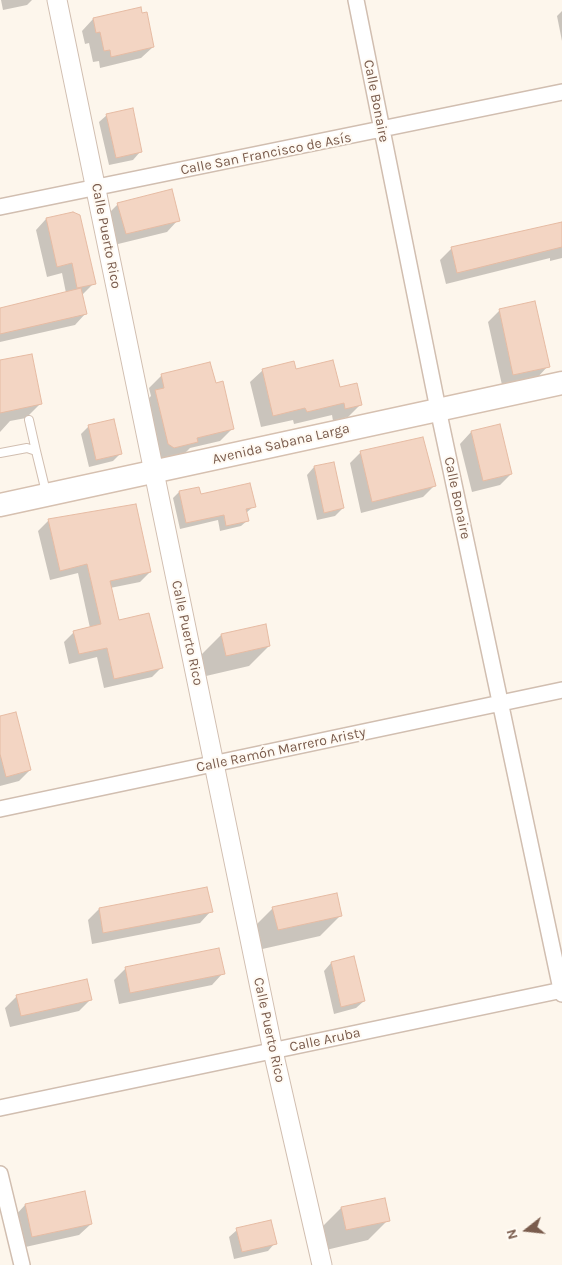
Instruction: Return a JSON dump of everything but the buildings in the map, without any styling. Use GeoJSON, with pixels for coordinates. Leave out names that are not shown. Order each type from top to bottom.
{"type":"FeatureCollection","features":[{"type":"Feature","properties":{"kind":"main road","name":"Avenida Sabana Larga"},"geometry":{"type":"LineString","coordinates":[[0,505],[154,474],[438,409],[562,384]]}},
{"type":"Feature","properties":{"kind":"street","name":"Calle Puerto Rico"},"geometry":{"type":"LineString","coordinates":[[57,0],[272,1050],[322,1265]]}},
{"type":"Feature","properties":{"kind":"street","name":"Calle Bonaire"},"geometry":{"type":"LineString","coordinates":[[356,0],[438,409],[562,991]]}},
{"type":"Feature","properties":{"kind":"street","name":"Calle San Francisco de Asís"},"geometry":{"type":"LineString","coordinates":[[0,207],[562,92]]}},
{"type":"Feature","properties":{"kind":"street","name":"Calle Ramón Marrero Aristy"},"geometry":{"type":"LineString","coordinates":[[0,809],[562,690]]}},
{"type":"Feature","properties":{"kind":"street","name":"Calle Aruba"},"geometry":{"type":"LineString","coordinates":[[0,1108],[562,991]]}},
{"type":"Feature","properties":{"kind":"street"},"geometry":{"type":"LineString","coordinates":[[0,1174],[22,1265]]}},
{"type":"Feature","properties":{"kind":"lane"},"geometry":{"type":"LineString","coordinates":[[29,420],[36,451],[44,474],[47,496]]}},
{"type":"Feature","properties":{"kind":"lane"},"geometry":{"type":"LineString","coordinates":[[0,453],[27,448],[36,451]]}}]}
